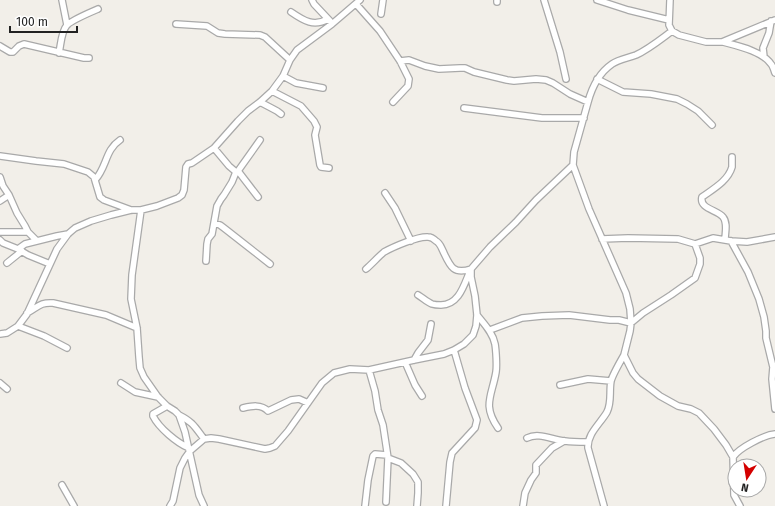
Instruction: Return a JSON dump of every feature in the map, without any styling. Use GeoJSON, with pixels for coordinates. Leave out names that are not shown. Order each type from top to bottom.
{"type":"FeatureCollection","features":[{"type":"Feature","properties":{"kind":"street"},"geometry":{"type":"LineString","coordinates":[[62,0],[67,25]]}},
{"type":"Feature","properties":{"kind":"street"},"geometry":{"type":"LineString","coordinates":[[312,0],[330,22]]}},
{"type":"Feature","properties":{"kind":"street"},"geometry":{"type":"LineString","coordinates":[[381,14],[383,0]]}},
{"type":"Feature","properties":{"kind":"street"},"geometry":{"type":"LineString","coordinates":[[544,0],[560,52],[566,79]]}},
{"type":"Feature","properties":{"kind":"street"},"geometry":{"type":"LineString","coordinates":[[597,0],[628,10],[669,20]]}},
{"type":"Feature","properties":{"kind":"street"},"geometry":{"type":"LineString","coordinates":[[670,0],[669,25],[672,31],[679,35],[706,42],[722,42],[744,48],[764,57],[771,63],[775,72]]}},
{"type":"Feature","properties":{"kind":"street"},"geometry":{"type":"LineString","coordinates":[[0,334],[7,333],[18,326],[27,314],[57,249],[68,234],[75,228],[111,214],[158,206],[182,195],[184,190],[186,167],[188,164],[192,163],[214,148],[248,111],[272,91],[283,76],[290,60],[297,50],[330,22],[358,2],[400,62],[409,79],[408,86],[393,102]]}},
{"type":"Feature","properties":{"kind":"street"},"geometry":{"type":"LineString","coordinates":[[60,53],[64,31],[67,25],[98,9]]}},
{"type":"Feature","properties":{"kind":"street"},"geometry":{"type":"LineString","coordinates":[[292,12],[301,19],[309,22],[330,22]]}},
{"type":"Feature","properties":{"kind":"street"},"geometry":{"type":"LineString","coordinates":[[722,42],[773,21]]}},
{"type":"Feature","properties":{"kind":"street"},"geometry":{"type":"LineString","coordinates":[[764,57],[763,48],[773,21]]}},
{"type":"Feature","properties":{"kind":"street"},"geometry":{"type":"LineString","coordinates":[[176,24],[207,26],[218,33],[260,35],[265,37],[290,60]]}},
{"type":"Feature","properties":{"kind":"street"},"geometry":{"type":"LineString","coordinates":[[604,506],[587,442],[606,413],[610,402],[612,381],[624,356],[630,330],[630,309],[626,293],[572,166],[574,152],[588,102],[600,74],[613,63],[637,55],[672,31]]}},
{"type":"Feature","properties":{"kind":"street"},"geometry":{"type":"LineString","coordinates":[[0,46],[1,48],[13,52],[19,46],[24,44],[60,53],[89,58]]}},
{"type":"Feature","properties":{"kind":"street"},"geometry":{"type":"LineString","coordinates":[[400,62],[409,60],[439,69],[465,68],[474,72],[514,81],[536,79],[546,80],[570,94],[588,102]]}},
{"type":"Feature","properties":{"kind":"street"},"geometry":{"type":"LineString","coordinates":[[283,76],[296,83],[323,88]]}},
{"type":"Feature","properties":{"kind":"street"},"geometry":{"type":"LineString","coordinates":[[597,79],[623,92],[651,94],[676,99],[687,104],[712,125]]}},
{"type":"Feature","properties":{"kind":"street"},"geometry":{"type":"LineString","coordinates":[[272,91],[301,106],[314,121],[317,127],[315,135],[320,165],[321,167],[329,168]]}},
{"type":"Feature","properties":{"kind":"street"},"geometry":{"type":"LineString","coordinates":[[260,102],[281,114]]}},
{"type":"Feature","properties":{"kind":"street"},"geometry":{"type":"LineString","coordinates":[[464,108],[542,118],[584,118]]}},
{"type":"Feature","properties":{"kind":"street"},"geometry":{"type":"LineString","coordinates":[[95,180],[99,176],[110,150],[115,143],[120,140]]}},
{"type":"Feature","properties":{"kind":"street"},"geometry":{"type":"LineString","coordinates":[[206,261],[208,239],[212,234],[217,206],[237,171],[260,140]]}},
{"type":"Feature","properties":{"kind":"street"},"geometry":{"type":"LineString","coordinates":[[214,148],[229,166],[237,171],[258,196]]}},
{"type":"Feature","properties":{"kind":"street"},"geometry":{"type":"LineString","coordinates":[[0,156],[64,164],[88,172],[94,177],[100,196],[104,200],[131,210]]}},
{"type":"Feature","properties":{"kind":"street"},"geometry":{"type":"LineString","coordinates":[[732,157],[732,166],[728,176],[701,199],[708,208],[723,216],[728,240],[748,272],[759,299],[773,367],[772,379],[775,409]]}},
{"type":"Feature","properties":{"kind":"street"},"geometry":{"type":"LineString","coordinates":[[418,295],[433,304],[444,305],[455,301],[471,269],[490,247],[572,166]]}},
{"type":"Feature","properties":{"kind":"street"},"geometry":{"type":"LineString","coordinates":[[0,177],[17,213],[28,232],[37,241]]}},
{"type":"Feature","properties":{"kind":"street"},"geometry":{"type":"LineString","coordinates":[[385,193],[395,208],[411,241]]}},
{"type":"Feature","properties":{"kind":"street"},"geometry":{"type":"LineString","coordinates":[[0,201],[9,195]]}},
{"type":"Feature","properties":{"kind":"street"},"geometry":{"type":"LineString","coordinates":[[141,210],[131,293],[137,328],[140,368],[144,377],[158,397],[179,415],[185,432],[204,506]]}},
{"type":"Feature","properties":{"kind":"street"},"geometry":{"type":"LineString","coordinates":[[214,223],[220,225],[270,264]]}},
{"type":"Feature","properties":{"kind":"street"},"geometry":{"type":"LineString","coordinates":[[0,232],[28,232]]}},
{"type":"Feature","properties":{"kind":"street"},"geometry":{"type":"LineString","coordinates":[[7,263],[15,257],[25,244],[68,234]]}},
{"type":"Feature","properties":{"kind":"street"},"geometry":{"type":"LineString","coordinates":[[366,269],[384,252],[402,243],[423,237],[433,238],[440,244],[445,256],[454,270],[462,272],[471,269]]}},
{"type":"Feature","properties":{"kind":"street"},"geometry":{"type":"LineString","coordinates":[[602,239],[678,239],[695,244],[713,238],[747,242],[775,237]]}},
{"type":"Feature","properties":{"kind":"street"},"geometry":{"type":"LineString","coordinates":[[0,240],[28,255],[50,264]]}},
{"type":"Feature","properties":{"kind":"street"},"geometry":{"type":"LineString","coordinates":[[631,323],[643,313],[695,278],[700,264],[700,258],[695,244]]}},
{"type":"Feature","properties":{"kind":"street"},"geometry":{"type":"LineString","coordinates":[[172,504],[180,468],[189,450],[204,439],[219,438],[270,448],[275,446],[288,431],[322,383],[334,373],[350,369],[369,370],[444,354],[464,344],[473,335],[476,326],[477,315],[471,269]]}},
{"type":"Feature","properties":{"kind":"street"},"geometry":{"type":"LineString","coordinates":[[27,314],[46,302],[106,315],[137,328]]}},
{"type":"Feature","properties":{"kind":"street"},"geometry":{"type":"LineString","coordinates":[[477,315],[490,330],[495,343],[497,370],[489,400],[489,406],[490,414],[498,428]]}},
{"type":"Feature","properties":{"kind":"street"},"geometry":{"type":"LineString","coordinates":[[490,330],[522,318],[555,315],[619,320],[631,323]]}},
{"type":"Feature","properties":{"kind":"street"},"geometry":{"type":"LineString","coordinates":[[414,360],[428,340],[431,324]]}},
{"type":"Feature","properties":{"kind":"street"},"geometry":{"type":"LineString","coordinates":[[18,326],[44,336],[67,348]]}},
{"type":"Feature","properties":{"kind":"street"},"geometry":{"type":"LineString","coordinates":[[446,506],[452,453],[475,428],[477,420],[465,388],[454,350]]}},
{"type":"Feature","properties":{"kind":"street"},"geometry":{"type":"LineString","coordinates":[[624,356],[638,379],[678,406],[699,413],[714,429],[734,457]]}},
{"type":"Feature","properties":{"kind":"street"},"geometry":{"type":"LineString","coordinates":[[405,362],[415,385],[422,396]]}},
{"type":"Feature","properties":{"kind":"street"},"geometry":{"type":"LineString","coordinates":[[369,370],[383,425],[388,456],[386,502]]}},
{"type":"Feature","properties":{"kind":"street"},"geometry":{"type":"LineString","coordinates":[[560,385],[588,378],[612,381]]}},
{"type":"Feature","properties":{"kind":"street"},"geometry":{"type":"LineString","coordinates":[[122,383],[135,392],[158,397]]}},
{"type":"Feature","properties":{"kind":"street"},"geometry":{"type":"LineString","coordinates":[[0,384],[7,389]]}},
{"type":"Feature","properties":{"kind":"street"},"geometry":{"type":"LineString","coordinates":[[243,408],[256,406],[263,407],[268,411],[291,400],[299,399],[308,403]]}},
{"type":"Feature","properties":{"kind":"street"},"geometry":{"type":"LineString","coordinates":[[167,406],[153,414],[153,416],[166,432],[189,450]]}},
{"type":"Feature","properties":{"kind":"street"},"geometry":{"type":"LineString","coordinates":[[179,415],[194,425],[204,439]]}},
{"type":"Feature","properties":{"kind":"street"},"geometry":{"type":"LineString","coordinates":[[740,506],[734,495],[735,454],[741,449],[767,436],[775,434]]}},
{"type":"Feature","properties":{"kind":"street"},"geometry":{"type":"LineString","coordinates":[[527,438],[531,436],[539,436],[564,441],[587,442]]}},
{"type":"Feature","properties":{"kind":"street"},"geometry":{"type":"LineString","coordinates":[[523,506],[525,494],[536,473],[536,465],[552,448],[564,441]]}},
{"type":"Feature","properties":{"kind":"street"},"geometry":{"type":"LineString","coordinates":[[365,506],[368,480],[373,456],[375,454],[388,456],[402,463],[413,474],[418,482],[417,506]]}},
{"type":"Feature","properties":{"kind":"street"},"geometry":{"type":"LineString","coordinates":[[62,485],[74,506]]}}]}
